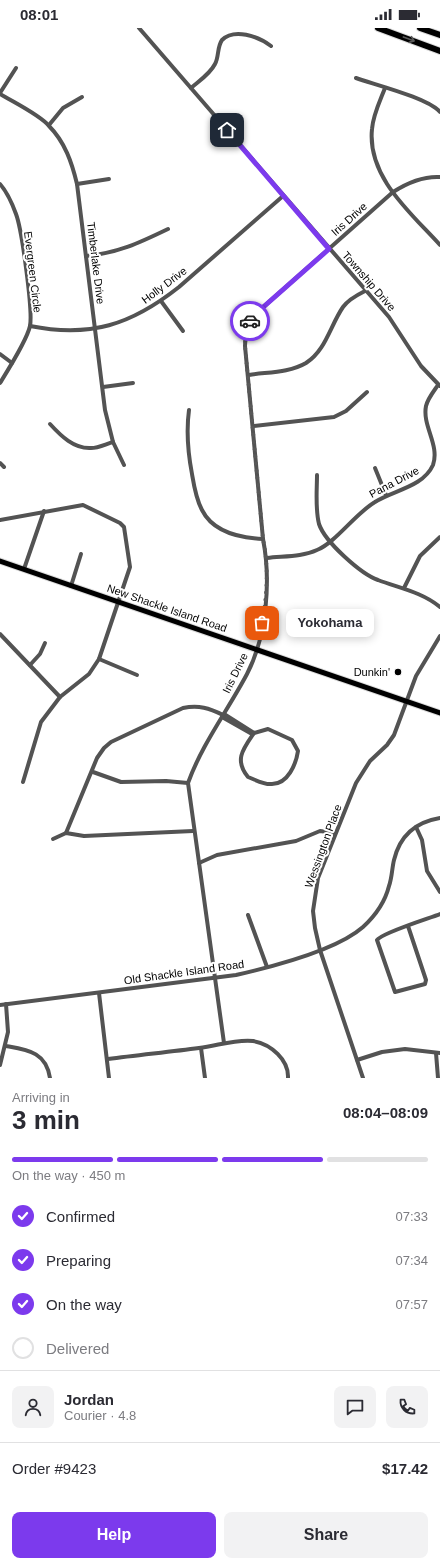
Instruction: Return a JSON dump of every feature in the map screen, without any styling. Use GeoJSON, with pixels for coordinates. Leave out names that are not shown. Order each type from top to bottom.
{"type":"FeatureCollection","features":[{"type":"Feature","properties":{"kind":"highway"},"geometry":{"type":"LineString","coordinates":[[378,28],[440,51]]}},
{"type":"Feature","properties":{"kind":"highway"},"geometry":{"type":"LineString","coordinates":[[420,28],[440,35]]}},
{"type":"Feature","properties":{"kind":"main road","name":"New Shackle Island Road"},"geometry":{"type":"LineString","coordinates":[[0,561],[440,713]]}},
{"type":"Feature","properties":{"kind":"street","name":"Township Drive"},"geometry":{"type":"LineString","coordinates":[[139,28],[389,317],[421,366],[439,385]]}},
{"type":"Feature","properties":{"kind":"street"},"geometry":{"type":"LineString","coordinates":[[191,88],[210,72],[216,64],[221,41],[229,33],[240,31],[263,40],[271,46]]}},
{"type":"Feature","properties":{"kind":"street"},"geometry":{"type":"LineString","coordinates":[[0,93],[16,68]]}},
{"type":"Feature","properties":{"kind":"street"},"geometry":{"type":"LineString","coordinates":[[356,78],[418,98],[437,108],[440,112]]}},
{"type":"Feature","properties":{"kind":"street"},"geometry":{"type":"LineString","coordinates":[[385,88],[375,115],[372,130],[376,161],[382,177],[393,192],[440,245]]}},
{"type":"Feature","properties":{"kind":"street","name":"Timberlake Drive"},"geometry":{"type":"LineString","coordinates":[[0,93],[49,125],[63,145],[71,162],[77,184],[105,410],[113,442],[124,465]]}},
{"type":"Feature","properties":{"kind":"street"},"geometry":{"type":"LineString","coordinates":[[49,125],[63,108],[82,97]]}},
{"type":"Feature","properties":{"kind":"street","name":"Iris Drive"},"geometry":{"type":"LineString","coordinates":[[224,1043],[199,863],[193,831],[188,783],[196,762],[248,672],[256,649],[266,600],[267,558],[263,539],[249,375],[245,346],[246,329],[252,317],[393,192],[406,184],[418,180],[440,177]]}},
{"type":"Feature","properties":{"kind":"street"},"geometry":{"type":"LineString","coordinates":[[77,184],[109,179]]}},
{"type":"Feature","properties":{"kind":"street","name":"Evergreen Circle"},"geometry":{"type":"LineString","coordinates":[[0,184],[10,198],[17,216],[29,299],[30,326],[12,363],[0,383]]}},
{"type":"Feature","properties":{"kind":"street","name":"Holly Drive"},"geometry":{"type":"LineString","coordinates":[[30,326],[49,330],[95,329],[124,321],[161,301],[283,196]]}},
{"type":"Feature","properties":{"kind":"street"},"geometry":{"type":"LineString","coordinates":[[86,256],[115,253],[168,229]]}},
{"type":"Feature","properties":{"kind":"street"},"geometry":{"type":"LineString","coordinates":[[249,375],[290,370],[306,363],[318,351],[328,337],[343,306],[352,298],[365,291]]}},
{"type":"Feature","properties":{"kind":"street"},"geometry":{"type":"LineString","coordinates":[[161,301],[183,331]]}},
{"type":"Feature","properties":{"kind":"street"},"geometry":{"type":"LineString","coordinates":[[0,354],[12,363]]}},
{"type":"Feature","properties":{"kind":"street"},"geometry":{"type":"LineString","coordinates":[[102,387],[133,382]]}},
{"type":"Feature","properties":{"kind":"street","name":"Pana Drive"},"geometry":{"type":"LineString","coordinates":[[267,558],[304,555],[319,550],[331,541],[362,512],[386,495],[409,487],[421,480],[428,473],[434,464],[435,452],[426,418],[426,406],[439,385]]}},
{"type":"Feature","properties":{"kind":"street"},"geometry":{"type":"LineString","coordinates":[[253,426],[334,417],[346,412],[367,392]]}},
{"type":"Feature","properties":{"kind":"street"},"geometry":{"type":"LineString","coordinates":[[189,410],[187,425],[188,447],[196,492],[202,511],[213,523],[231,534],[248,538],[263,539]]}},
{"type":"Feature","properties":{"kind":"street"},"geometry":{"type":"LineString","coordinates":[[50,424],[61,436],[73,444],[91,448],[113,442]]}},
{"type":"Feature","properties":{"kind":"street"},"geometry":{"type":"LineString","coordinates":[[0,463],[4,466]]}},
{"type":"Feature","properties":{"kind":"street"},"geometry":{"type":"LineString","coordinates":[[375,468],[386,495]]}},
{"type":"Feature","properties":{"kind":"street"},"geometry":{"type":"LineString","coordinates":[[317,475],[317,510],[320,526],[342,554],[364,574],[404,588],[433,601],[440,607]]}},
{"type":"Feature","properties":{"kind":"street"},"geometry":{"type":"LineString","coordinates":[[0,520],[83,505],[120,523],[124,527],[130,566],[100,659],[89,674],[60,697],[41,722],[23,782]]}},
{"type":"Feature","properties":{"kind":"street"},"geometry":{"type":"LineString","coordinates":[[24,569],[44,512]]}},
{"type":"Feature","properties":{"kind":"street"},"geometry":{"type":"LineString","coordinates":[[404,588],[420,556],[440,537]]}},
{"type":"Feature","properties":{"kind":"street"},"geometry":{"type":"LineString","coordinates":[[71,586],[81,554]]}},
{"type":"Feature","properties":{"kind":"street"},"geometry":{"type":"LineString","coordinates":[[0,634],[60,697]]}},
{"type":"Feature","properties":{"kind":"street"},"geometry":{"type":"LineString","coordinates":[[407,701],[423,662],[440,636]]}},
{"type":"Feature","properties":{"kind":"street"},"geometry":{"type":"LineString","coordinates":[[30,665],[40,654],[45,643]]}},
{"type":"Feature","properties":{"kind":"street"},"geometry":{"type":"LineString","coordinates":[[100,659],[137,675]]}},
{"type":"Feature","properties":{"kind":"street","name":"Wessington Place"},"geometry":{"type":"LineString","coordinates":[[363,1078],[320,950],[313,911],[314,894],[318,878],[335,833],[356,783],[370,761],[387,745],[394,735],[407,701]]}},
{"type":"Feature","properties":{"kind":"street"},"geometry":{"type":"LineString","coordinates":[[66,833],[93,772],[97,758],[104,748],[111,742],[183,708],[195,706],[209,708],[253,734],[268,729],[287,736],[295,743],[298,751],[297,756],[290,774],[283,780],[273,784],[264,784],[248,778],[244,772],[240,757],[253,734]]}},
{"type":"Feature","properties":{"kind":"street"},"geometry":{"type":"LineString","coordinates":[[93,772],[121,782],[166,780],[188,783]]}},
{"type":"Feature","properties":{"kind":"street","name":"Old Shackle Island Road"},"geometry":{"type":"LineString","coordinates":[[0,1005],[215,978],[267,967],[320,950],[353,935],[372,918],[380,906],[389,887],[398,848],[402,840],[425,820],[440,818]]}},
{"type":"Feature","properties":{"kind":"street"},"geometry":{"type":"LineString","coordinates":[[416,827],[422,840],[426,871],[440,892]]}},
{"type":"Feature","properties":{"kind":"street"},"geometry":{"type":"LineString","coordinates":[[53,839],[66,833],[84,836],[193,831]]}},
{"type":"Feature","properties":{"kind":"street"},"geometry":{"type":"LineString","coordinates":[[199,863],[217,855],[296,841],[320,831],[335,833]]}},
{"type":"Feature","properties":{"kind":"street"},"geometry":{"type":"LineString","coordinates":[[408,926],[426,980],[425,984],[395,992],[377,940],[381,936],[440,914]]}},
{"type":"Feature","properties":{"kind":"street"},"geometry":{"type":"LineString","coordinates":[[248,916],[267,967]]}},
{"type":"Feature","properties":{"kind":"street"},"geometry":{"type":"LineString","coordinates":[[100,993],[109,1078]]}},
{"type":"Feature","properties":{"kind":"street"},"geometry":{"type":"LineString","coordinates":[[0,1065],[6,1046],[8,1032],[6,1004]]}},
{"type":"Feature","properties":{"kind":"street"},"geometry":{"type":"LineString","coordinates":[[108,1058],[201,1048],[224,1043],[253,1041],[265,1044],[284,1060],[288,1078]]}},
{"type":"Feature","properties":{"kind":"street"},"geometry":{"type":"LineString","coordinates":[[6,1046],[38,1055],[44,1061],[50,1078]]}},
{"type":"Feature","properties":{"kind":"street"},"geometry":{"type":"LineString","coordinates":[[201,1048],[205,1078]]}},
{"type":"Feature","properties":{"kind":"street"},"geometry":{"type":"LineString","coordinates":[[357,1060],[382,1052],[405,1049],[438,1053],[438,1078]]}},
{"type":"Feature","properties":{"kind":"way so far"},"geometry":{"type":"LineString","coordinates":[[250,321],[246,329],[246,360],[249,375],[263,539],[267,558],[266,600],[262,623]]}},
{"type":"Feature","properties":{"kind":"place","name":"Yokohama"},"geometry":{"type":"Point","coordinates":[262,623]}},
{"type":"Feature","properties":{"kind":"place","name":"Dunkin'"},"geometry":{"type":"Point","coordinates":[398,672]}},
{"type":"Feature","properties":{"kind":"route"},"geometry":{"type":"LineString","coordinates":[[227,130],[329,249],[263,306],[250,321]]}}]}
